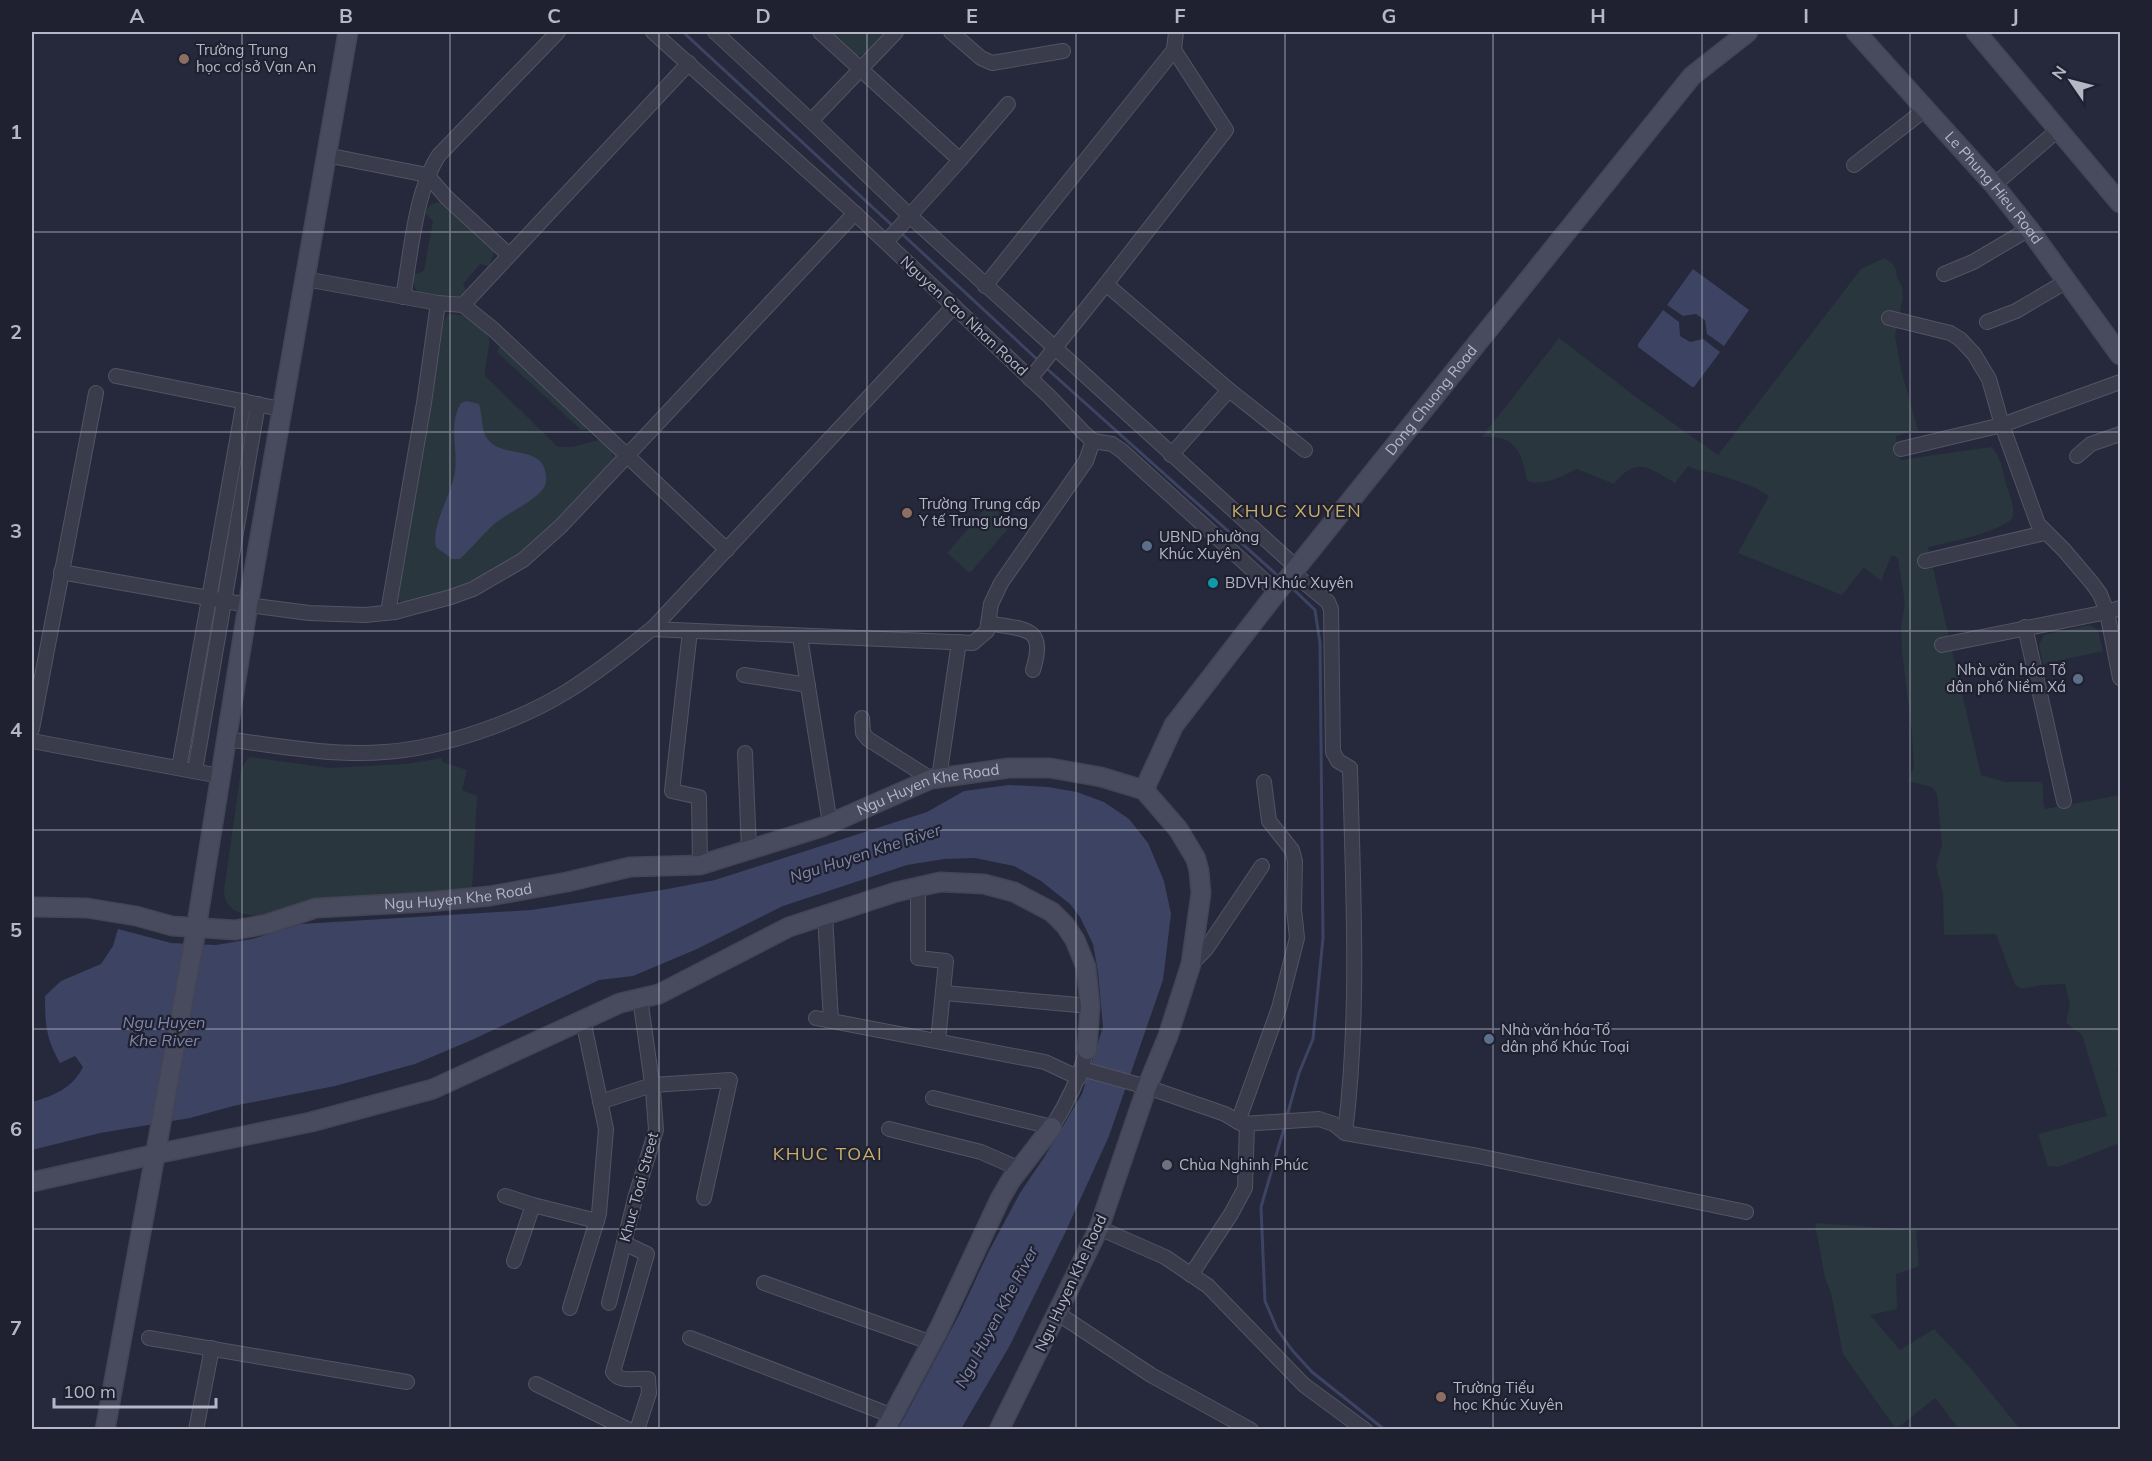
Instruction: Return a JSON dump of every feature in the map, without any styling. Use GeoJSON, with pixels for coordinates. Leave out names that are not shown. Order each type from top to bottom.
{"type":"FeatureCollection","features":[{"type":"Feature","properties":{"kind":"street"},"geometry":{"type":"LineString","coordinates":[[105,1430],[162,1126],[281,409],[348,32]]}},
{"type":"Feature","properties":{"kind":"street"},"geometry":{"type":"LineString","coordinates":[[403,297],[427,175],[439,155],[558,32]]}},
{"type":"Feature","properties":{"kind":"street","name":"Nguyen Cao Nhan Road"},"geometry":{"type":"LineString","coordinates":[[653,32],[855,213],[889,239],[954,306],[1033,376],[1093,441],[1112,444],[1122,451],[1287,578]]}},
{"type":"Feature","properties":{"kind":"street"},"geometry":{"type":"LineString","coordinates":[[715,32],[811,121],[909,218],[986,286],[1053,351],[1171,455],[1287,578],[1328,602],[1331,609],[1332,752],[1338,761],[1350,768],[1353,950],[1351,1071],[1345,1133]]}},
{"type":"Feature","properties":{"kind":"street"},"geometry":{"type":"LineString","coordinates":[[820,32],[960,160]]}},
{"type":"Feature","properties":{"kind":"street"},"geometry":{"type":"LineString","coordinates":[[811,121],[896,32]]}},
{"type":"Feature","properties":{"kind":"street"},"geometry":{"type":"LineString","coordinates":[[951,32],[981,58],[992,63],[1063,51]]}},
{"type":"Feature","properties":{"kind":"street"},"geometry":{"type":"LineString","coordinates":[[986,286],[1174,50],[1176,32]]}},
{"type":"Feature","properties":{"kind":"street","name":"Dong Chuong Road"},"geometry":{"type":"LineString","coordinates":[[1144,790],[1174,725],[1287,578],[1692,76],[1748,32]]}},
{"type":"Feature","properties":{"kind":"street","name":"Le Phung Hieu Road"},"geometry":{"type":"LineString","coordinates":[[1856,32],[1927,108],[1994,185],[2029,229],[2121,356]]}},
{"type":"Feature","properties":{"kind":"street"},"geometry":{"type":"LineString","coordinates":[[1976,32],[2121,203]]}},
{"type":"Feature","properties":{"kind":"street"},"geometry":{"type":"LineString","coordinates":[[1033,376],[1226,130],[1174,50]]}},
{"type":"Feature","properties":{"kind":"street"},"geometry":{"type":"LineString","coordinates":[[463,305],[688,63]]}},
{"type":"Feature","properties":{"kind":"street"},"geometry":{"type":"LineString","coordinates":[[889,239],[1008,104]]}},
{"type":"Feature","properties":{"kind":"street"},"geometry":{"type":"LineString","coordinates":[[1854,165],[1927,108]]}},
{"type":"Feature","properties":{"kind":"street"},"geometry":{"type":"LineString","coordinates":[[1994,185],[2059,129]]}},
{"type":"Feature","properties":{"kind":"street"},"geometry":{"type":"LineString","coordinates":[[326,155],[427,175],[447,198],[509,255]]}},
{"type":"Feature","properties":{"kind":"street"},"geometry":{"type":"LineString","coordinates":[[61,572],[248,605],[349,616],[388,612],[451,597],[473,589],[523,560],[561,526],[855,213]]}},
{"type":"Feature","properties":{"kind":"street"},"geometry":{"type":"LineString","coordinates":[[1944,274],[1973,262],[2029,229]]}},
{"type":"Feature","properties":{"kind":"street"},"geometry":{"type":"LineString","coordinates":[[305,279],[438,303],[463,305],[602,430],[626,457],[727,550]]}},
{"type":"Feature","properties":{"kind":"street"},"geometry":{"type":"LineString","coordinates":[[1987,322],[2016,311],[2067,281]]}},
{"type":"Feature","properties":{"kind":"street"},"geometry":{"type":"LineString","coordinates":[[1106,284],[1228,390],[1305,450]]}},
{"type":"Feature","properties":{"kind":"street"},"geometry":{"type":"LineString","coordinates":[[388,612],[424,403],[438,303]]}},
{"type":"Feature","properties":{"kind":"street"},"geometry":{"type":"LineString","coordinates":[[226,739],[316,750],[362,752],[410,749],[457,739],[510,719],[564,694],[606,665],[652,628],[954,306]]}},
{"type":"Feature","properties":{"kind":"street"},"geometry":{"type":"LineString","coordinates":[[1889,318],[1939,330],[1960,339],[1984,369],[2038,524],[2064,550],[2114,610],[2121,678]]}},
{"type":"Feature","properties":{"kind":"street"},"geometry":{"type":"LineString","coordinates":[[116,376],[281,409]]}},
{"type":"Feature","properties":{"kind":"street"},"geometry":{"type":"LineString","coordinates":[[1901,449],[2002,425],[2121,382]]}},
{"type":"Feature","properties":{"kind":"street"},"geometry":{"type":"LineString","coordinates":[[1171,455],[1228,390]]}},
{"type":"Feature","properties":{"kind":"street"},"geometry":{"type":"LineString","coordinates":[[32,729],[96,393]]}},
{"type":"Feature","properties":{"kind":"street"},"geometry":{"type":"LineString","coordinates":[[179,768],[244,401]]}},
{"type":"Feature","properties":{"kind":"street"},"geometry":{"type":"LineString","coordinates":[[195,771],[258,404]]}},
{"type":"Feature","properties":{"kind":"street"},"geometry":{"type":"LineString","coordinates":[[2077,456],[2091,444],[2121,434]]}},
{"type":"Feature","properties":{"kind":"street"},"geometry":{"type":"LineString","coordinates":[[652,628],[800,637],[973,643],[987,631],[991,604],[1001,583],[1086,461],[1093,441]]}},
{"type":"Feature","properties":{"kind":"street"},"geometry":{"type":"LineString","coordinates":[[1925,561],[2045,533]]}},
{"type":"Feature","properties":{"kind":"street"},"geometry":{"type":"LineString","coordinates":[[1942,645],[2114,610]]}},
{"type":"Feature","properties":{"kind":"street"},"geometry":{"type":"LineString","coordinates":[[988,623],[1023,630],[1037,639],[1039,646],[1034,670]]}},
{"type":"Feature","properties":{"kind":"street"},"geometry":{"type":"LineString","coordinates":[[2025,627],[2064,801]]}},
{"type":"Feature","properties":{"kind":"street"},"geometry":{"type":"LineString","coordinates":[[690,631],[672,791],[699,797],[700,865]]}},
{"type":"Feature","properties":{"kind":"street"},"geometry":{"type":"LineString","coordinates":[[800,637],[830,823]]}},
{"type":"Feature","properties":{"kind":"street"},"geometry":{"type":"LineString","coordinates":[[862,718],[862,733],[868,740],[935,778],[959,642]]}},
{"type":"Feature","properties":{"kind":"street"},"geometry":{"type":"LineString","coordinates":[[744,675],[808,684]]}},
{"type":"Feature","properties":{"kind":"street"},"geometry":{"type":"LineString","coordinates":[[32,741],[220,776]]}},
{"type":"Feature","properties":{"kind":"street"},"geometry":{"type":"LineString","coordinates":[[745,753],[749,849]]}},
{"type":"Feature","properties":{"kind":"street","name":"Ngu Huyen Khe Road"},"geometry":{"type":"LineString","coordinates":[[32,907],[87,908],[136,916],[195,935],[267,924],[316,908],[479,897],[567,882],[630,867],[700,865],[830,823],[935,778],[1009,768],[1050,768],[1101,777],[1144,790],[1178,829],[1196,859],[1201,893],[1191,964],[1168,1036],[1147,1087],[1099,1228],[1004,1427]]}},
{"type":"Feature","properties":{"kind":"street"},"geometry":{"type":"LineString","coordinates":[[1191,1275],[1231,1214],[1245,1188],[1247,1124],[1297,938],[1294,909],[1295,861],[1292,850],[1269,821],[1264,782]]}},
{"type":"Feature","properties":{"kind":"street"},"geometry":{"type":"LineString","coordinates":[[1191,964],[1206,949],[1262,866]]}},
{"type":"Feature","properties":{"kind":"street"},"geometry":{"type":"LineString","coordinates":[[32,1182],[311,1122],[433,1089],[620,1002],[658,994],[789,927],[918,887],[940,882],[984,884],[1014,892],[1052,912],[1076,940],[1086,967],[1090,1006],[1087,1050],[1080,1074],[1070,1098],[1052,1127],[1000,1199],[932,1343],[889,1423],[690,1338]]}},
{"type":"Feature","properties":{"kind":"street"},"geometry":{"type":"LineString","coordinates":[[918,887],[918,958],[946,961],[938,1041]]}},
{"type":"Feature","properties":{"kind":"street"},"geometry":{"type":"LineString","coordinates":[[825,915],[831,1021]]}},
{"type":"Feature","properties":{"kind":"street"},"geometry":{"type":"LineString","coordinates":[[944,993],[1090,1006]]}},
{"type":"Feature","properties":{"kind":"street","name":"Khuc Toai Street"},"geometry":{"type":"LineString","coordinates":[[609,1303],[656,1130],[640,998]]}},
{"type":"Feature","properties":{"kind":"street"},"geometry":{"type":"LineString","coordinates":[[816,1018],[1045,1062],[1080,1074],[1147,1087],[1247,1124],[1319,1119],[1334,1124],[1345,1133],[1478,1156],[1746,1212]]}},
{"type":"Feature","properties":{"kind":"street"},"geometry":{"type":"LineString","coordinates":[[570,1308],[599,1214],[606,1129],[583,1020]]}},
{"type":"Feature","properties":{"kind":"street"},"geometry":{"type":"LineString","coordinates":[[600,1102],[652,1085],[730,1080],[704,1198]]}},
{"type":"Feature","properties":{"kind":"street"},"geometry":{"type":"LineString","coordinates":[[933,1098],[1052,1127]]}},
{"type":"Feature","properties":{"kind":"street"},"geometry":{"type":"LineString","coordinates":[[889,1129],[981,1152],[1020,1169]]}},
{"type":"Feature","properties":{"kind":"street"},"geometry":{"type":"LineString","coordinates":[[505,1196],[533,1206],[597,1221]]}},
{"type":"Feature","properties":{"kind":"street"},"geometry":{"type":"LineString","coordinates":[[514,1261],[533,1206]]}},
{"type":"Feature","properties":{"kind":"street"},"geometry":{"type":"LineString","coordinates":[[1099,1228],[1165,1257],[1208,1286],[1304,1385],[1361,1428]]}},
{"type":"Feature","properties":{"kind":"street"},"geometry":{"type":"LineString","coordinates":[[624,1243],[647,1254],[613,1372],[616,1377],[622,1379],[648,1379],[649,1393],[637,1430]]}},
{"type":"Feature","properties":{"kind":"street"},"geometry":{"type":"LineString","coordinates":[[764,1283],[932,1343]]}},
{"type":"Feature","properties":{"kind":"street"},"geometry":{"type":"LineString","coordinates":[[1058,1313],[1151,1375],[1251,1430]]}},
{"type":"Feature","properties":{"kind":"street"},"geometry":{"type":"LineString","coordinates":[[149,1338],[407,1382]]}},
{"type":"Feature","properties":{"kind":"street"},"geometry":{"type":"LineString","coordinates":[[196,1430],[212,1348]]}},
{"type":"Feature","properties":{"kind":"street"},"geometry":{"type":"LineString","coordinates":[[536,1384],[628,1430]]}},
{"type":"Feature","properties":{"kind":"shaded area"},"geometry":{"type":"Polygon","coordinates":[[[827,32],[887,32],[867,53],[858,56],[827,32]]]}},
{"type":"Feature","properties":{"kind":"shaded area"},"geometry":{"type":"Polygon","coordinates":[[[438,202],[450,208],[494,252],[489,266],[480,264],[463,284],[467,292],[457,300],[420,293],[414,285],[414,275],[424,271],[433,221],[425,213],[430,205],[438,202]]]}},
{"type":"Feature","properties":{"kind":"shaded area"},"geometry":{"type":"Polygon","coordinates":[[[1884,258],[1892,263],[1902,286],[1903,297],[1895,336],[1901,370],[1918,430],[1896,436],[1900,460],[1991,447],[2003,469],[2012,504],[2013,516],[2001,526],[1975,536],[1928,547],[1981,775],[2005,782],[2040,782],[2043,785],[2045,809],[2120,795],[2120,1067],[2117,1070],[2120,1079],[2120,1150],[2117,1144],[2058,1167],[2048,1166],[2038,1134],[2107,1116],[2082,1035],[2066,1023],[2070,1004],[2065,984],[2022,989],[2015,985],[1996,934],[1944,935],[1943,894],[1936,866],[1942,845],[1937,794],[1932,787],[1908,781],[1914,767],[1902,651],[1901,628],[1905,603],[1898,559],[1891,556],[1881,581],[1864,567],[1842,595],[1738,553],[1769,496],[1751,486],[1688,466],[1675,483],[1643,467],[1629,470],[1614,484],[1577,469],[1552,480],[1539,483],[1527,481],[1520,454],[1510,442],[1493,437],[1482,437],[1559,338],[1640,400],[1718,455],[1861,269],[1884,258]]]}},
{"type":"Feature","properties":{"kind":"shaded area"},"geometry":{"type":"Polygon","coordinates":[[[453,314],[474,321],[484,329],[489,337],[485,376],[558,447],[572,447],[599,440],[607,445],[615,459],[560,517],[521,552],[476,580],[452,591],[407,603],[400,601],[397,596],[400,568],[444,321],[448,315],[453,314]]]}},
{"type":"Feature","properties":{"kind":"shaded area"},"geometry":{"type":"Polygon","coordinates":[[[500,346],[589,429],[581,430],[497,352],[500,346]]]}},
{"type":"Feature","properties":{"kind":"shaded area"},"geometry":{"type":"Polygon","coordinates":[[[989,504],[1012,524],[970,573],[947,553],[989,504]]]}},
{"type":"Feature","properties":{"kind":"shaded area"},"geometry":{"type":"Polygon","coordinates":[[[2089,625],[2098,630],[2103,651],[2043,664],[2039,645],[2044,635],[2089,625]]]}},
{"type":"Feature","properties":{"kind":"shaded area"},"geometry":{"type":"Polygon","coordinates":[[[250,757],[330,768],[406,764],[442,758],[442,762],[467,770],[462,790],[477,796],[472,891],[319,903],[263,915],[249,915],[233,909],[226,902],[224,890],[241,770],[250,757]]]}},
{"type":"Feature","properties":{"kind":"shaded area"},"geometry":{"type":"Polygon","coordinates":[[[1815,1223],[1916,1230],[1919,1266],[1896,1274],[1897,1309],[1870,1315],[1900,1350],[1934,1329],[1972,1370],[2020,1429],[1959,1429],[1935,1398],[1896,1429],[1843,1354],[1815,1223]]]}},
{"type":"Feature","properties":{"kind":"water"},"geometry":{"type":"Polygon","coordinates":[[[1693,269],[1749,310],[1724,346],[1707,334],[1705,320],[1696,314],[1683,316],[1667,305],[1693,269]]]}},
{"type":"Feature","properties":{"kind":"water"},"geometry":{"type":"Polygon","coordinates":[[[1663,310],[1679,322],[1680,336],[1690,342],[1703,339],[1720,352],[1694,387],[1638,347],[1663,310]]]}},
{"type":"Feature","properties":{"kind":"water"},"geometry":{"type":"Polygon","coordinates":[[[467,401],[479,404],[484,432],[488,440],[498,447],[537,459],[544,467],[546,481],[545,486],[535,497],[499,520],[460,559],[452,559],[436,547],[435,538],[455,471],[455,419],[461,403],[467,401]]]}},
{"type":"Feature","properties":{"kind":"water","name":"Ngu Huyen Khe River"},"geometry":{"type":"Polygon","coordinates":[[[1009,785],[1048,787],[1077,792],[1104,802],[1129,819],[1148,843],[1164,881],[1171,914],[1163,980],[1109,1136],[1009,1347],[961,1429],[898,1429],[960,1313],[1020,1193],[1082,1094],[1103,1027],[1093,944],[1080,917],[1070,904],[1041,881],[1014,866],[975,858],[944,859],[907,865],[783,906],[697,949],[633,976],[599,980],[415,1064],[335,1086],[233,1106],[190,1118],[100,1133],[32,1150],[32,1102],[68,1086],[83,1067],[75,1056],[60,1063],[55,1054],[47,1031],[45,996],[61,981],[101,964],[113,946],[118,929],[171,943],[216,945],[252,939],[301,924],[531,910],[662,890],[715,880],[927,812],[964,791],[1009,785]]]}},
{"type":"Feature","properties":{"kind":"waterway"},"geometry":{"type":"LineString","coordinates":[[683,32],[895,228]]}},
{"type":"Feature","properties":{"kind":"waterway"},"geometry":{"type":"LineString","coordinates":[[900,232],[1040,362]]}},
{"type":"Feature","properties":{"kind":"waterway"},"geometry":{"type":"LineString","coordinates":[[1045,367],[1276,574]]}},
{"type":"Feature","properties":{"kind":"waterway"},"geometry":{"type":"LineString","coordinates":[[1287,1116],[1299,1073],[1313,1039],[1323,938],[1320,643],[1315,610],[1290,586]]}},
{"type":"Feature","properties":{"kind":"waterway"},"geometry":{"type":"LineString","coordinates":[[1285,1125],[1261,1207],[1265,1301],[1277,1329],[1312,1372],[1385,1430]]}},
{"type":"Feature","properties":{"kind":"place","name":"Trường Trung học cơ sở Vạn An"},"geometry":{"type":"Point","coordinates":[184,59]}},
{"type":"Feature","properties":{"kind":"place","name":"Trường Trung cấp Y tế Trung ương"},"geometry":{"type":"Point","coordinates":[907,513]}},
{"type":"Feature","properties":{"kind":"place","name":"UBND phường Khúc Xuyên"},"geometry":{"type":"Point","coordinates":[1147,546]}},
{"type":"Feature","properties":{"kind":"place","name":"BDVH Khúc Xuyên"},"geometry":{"type":"Point","coordinates":[1213,583]}},
{"type":"Feature","properties":{"kind":"place","name":"Nhà văn hóa Tổ dân phố Niềm Xá"},"geometry":{"type":"Point","coordinates":[2078,679]}},
{"type":"Feature","properties":{"kind":"place","name":"Nhà văn hóa Tổ dân phố Khúc Toại"},"geometry":{"type":"Point","coordinates":[1489,1039]}},
{"type":"Feature","properties":{"kind":"place","name":"Chùa Nghinh Phúc"},"geometry":{"type":"Point","coordinates":[1167,1165]}},
{"type":"Feature","properties":{"kind":"place","name":"Trường Tiểu học Khúc Xuyên"},"geometry":{"type":"Point","coordinates":[1441,1397]}},
{"type":"Feature","properties":{"kind":"district","name":"KHUC XUYEN"},"geometry":{"type":"Point","coordinates":[1297,511]}},
{"type":"Feature","properties":{"kind":"district","name":"KHUC TOAI"},"geometry":{"type":"Point","coordinates":[828,1154]}}]}
